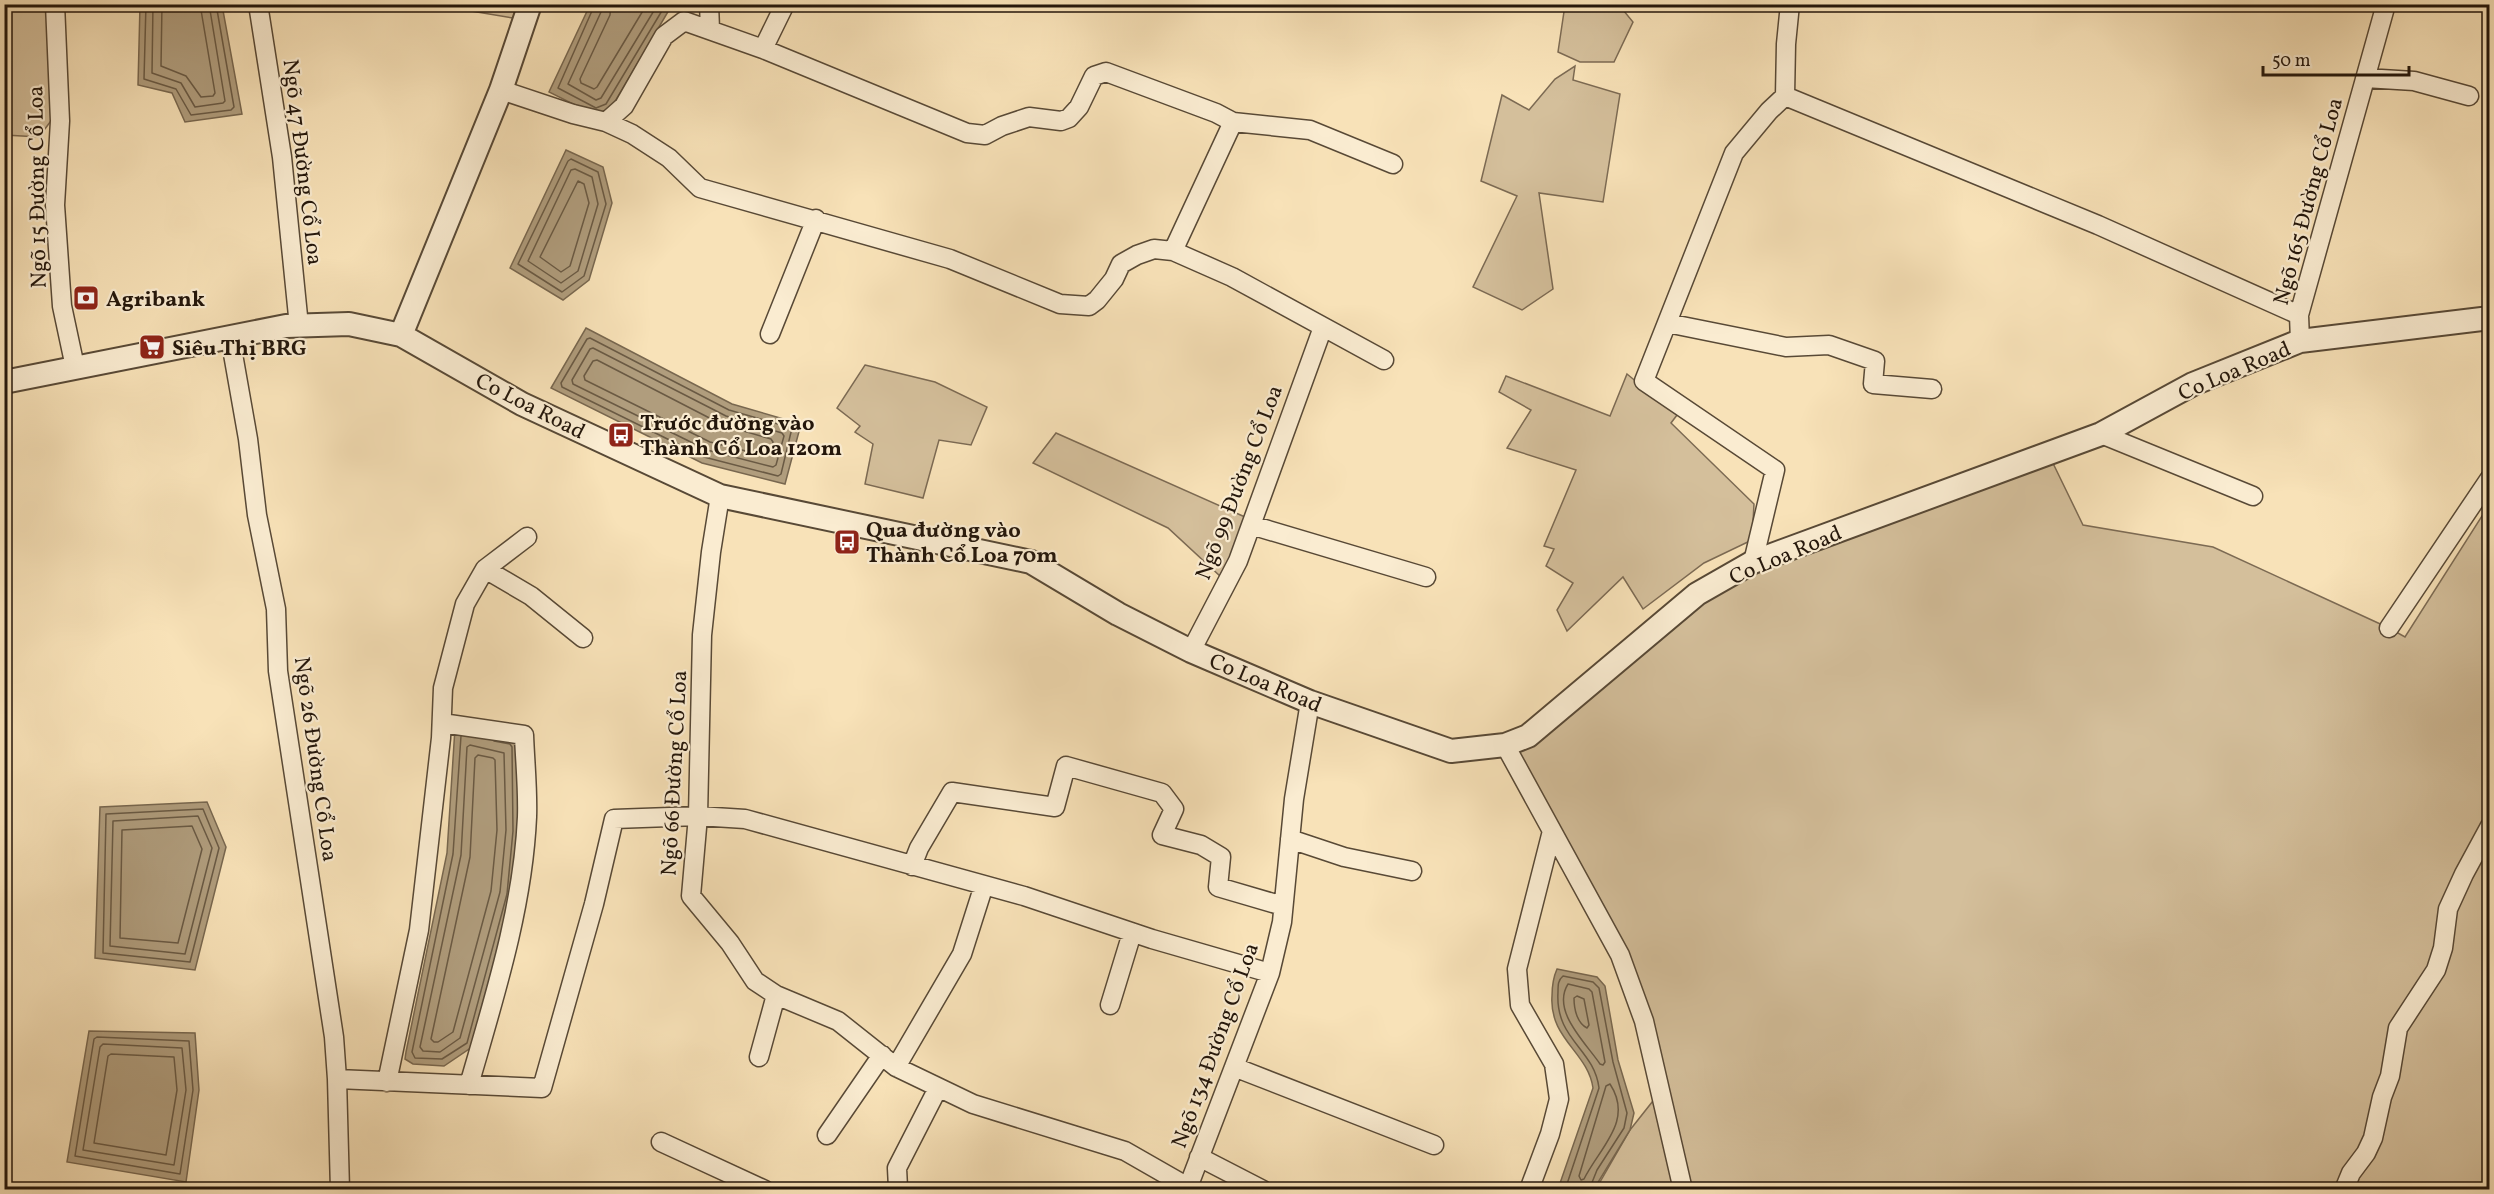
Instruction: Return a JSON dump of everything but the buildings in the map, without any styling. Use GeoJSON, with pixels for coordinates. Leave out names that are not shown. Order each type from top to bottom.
{"type":"FeatureCollection","features":[{"type":"Feature","properties":{"kind":"street","name":"Ngõ 15 Đường Cổ Loa"},"geometry":{"type":"LineString","coordinates":[[56,4],[60,121],[56,217],[62,306],[75,367]]}},
{"type":"Feature","properties":{"kind":"street","name":"Ngõ 47 Đường Cổ Loa"},"geometry":{"type":"LineString","coordinates":[[258,4],[282,157],[299,326]]}},
{"type":"Feature","properties":{"kind":"street"},"geometry":{"type":"LineString","coordinates":[[401,335],[501,90],[530,4]]}},
{"type":"Feature","properties":{"kind":"street"},"geometry":{"type":"LineString","coordinates":[[709,4],[710,29]]}},
{"type":"Feature","properties":{"kind":"street"},"geometry":{"type":"LineString","coordinates":[[763,50],[785,4]]}},
{"type":"Feature","properties":{"kind":"street"},"geometry":{"type":"LineString","coordinates":[[1753,562],[1775,470],[1644,381],[1734,153],[1769,111],[1785,96],[1786,44],[1790,4]]}},
{"type":"Feature","properties":{"kind":"street","name":"Ngõ 165 Đường Cổ Loa"},"geometry":{"type":"LineString","coordinates":[[2300,341],[2299,315],[2386,4]]}},
{"type":"Feature","properties":{"kind":"street"},"geometry":{"type":"LineString","coordinates":[[606,122],[624,106],[664,36],[684,21],[710,29],[967,133],[985,135],[1002,126],[1029,117],[1061,120],[1069,118],[1079,107],[1094,76],[1102,72],[1161,92],[1233,122],[1310,130],[1393,164]]}},
{"type":"Feature","properties":{"kind":"street"},"geometry":{"type":"LineString","coordinates":[[2365,78],[2414,81],[2469,96]]}},
{"type":"Feature","properties":{"kind":"street"},"geometry":{"type":"LineString","coordinates":[[501,90],[573,114],[606,122],[632,134],[669,158],[700,188],[816,219],[950,259],[1060,304],[1089,306],[1114,279],[1121,264],[1154,249],[1173,251],[1232,277],[1384,360]]}},
{"type":"Feature","properties":{"kind":"street"},"geometry":{"type":"LineString","coordinates":[[1785,96],[2098,225],[2299,315]]}},
{"type":"Feature","properties":{"kind":"street"},"geometry":{"type":"LineString","coordinates":[[1173,251],[1233,122]]}},
{"type":"Feature","properties":{"kind":"street"},"geometry":{"type":"LineString","coordinates":[[770,334],[816,219]]}},
{"type":"Feature","properties":{"kind":"street","name":"Co Loa Road"},"geometry":{"type":"LineString","coordinates":[[4,382],[286,326],[349,324],[401,335],[522,404],[720,496],[1031,562],[1118,614],[1191,651],[1310,702],[1451,751],[1505,745],[1528,736],[1697,594],[1753,562],[2101,434],[2193,384],[2300,341],[2490,318]]}},
{"type":"Feature","properties":{"kind":"street"},"geometry":{"type":"LineString","coordinates":[[1667,323],[1786,346],[1829,345],[1875,361],[1873,384],[1932,389]]}},
{"type":"Feature","properties":{"kind":"street","name":"Ngõ 99 Đường Cổ Loa"},"geometry":{"type":"LineString","coordinates":[[1191,651],[1238,561],[1323,327]]}},
{"type":"Feature","properties":{"kind":"street","name":"Ngõ 26 Đường Cổ Loa"},"geometry":{"type":"LineString","coordinates":[[230,337],[248,439],[257,515],[276,609],[278,671],[320,940],[337,1080],[340,1190]]}},
{"type":"Feature","properties":{"kind":"street"},"geometry":{"type":"LineString","coordinates":[[2101,434],[2253,496]]}},
{"type":"Feature","properties":{"kind":"street"},"geometry":{"type":"LineString","coordinates":[[2389,628],[2490,478]]}},
{"type":"Feature","properties":{"kind":"street","name":"Ngõ 66 Đường Cổ Loa"},"geometry":{"type":"LineString","coordinates":[[720,496],[702,635],[698,816],[691,896],[730,943],[747,973],[765,989],[838,1022],[896,1067],[973,1104],[1125,1151],[1187,1188]]}},
{"type":"Feature","properties":{"kind":"street"},"geometry":{"type":"LineString","coordinates":[[1251,525],[1426,577]]}},
{"type":"Feature","properties":{"kind":"street"},"geometry":{"type":"LineString","coordinates":[[387,1082],[419,930],[430,845],[442,723],[443,688],[465,604],[485,570],[527,537]]}},
{"type":"Feature","properties":{"kind":"street"},"geometry":{"type":"LineString","coordinates":[[485,570],[531,596],[584,638]]}},
{"type":"Feature","properties":{"kind":"street","name":"Ngõ 134 Đường Cổ Loa"},"geometry":{"type":"LineString","coordinates":[[1187,1188],[1270,973],[1283,906],[1290,839],[1310,702]]}},
{"type":"Feature","properties":{"kind":"street"},"geometry":{"type":"LineString","coordinates":[[442,723],[524,735],[527,817],[518,886],[496,993],[470,1085]]}},
{"type":"Feature","properties":{"kind":"street"},"geometry":{"type":"LineString","coordinates":[[1505,745],[1620,955],[1644,1021],[1683,1190]]}},
{"type":"Feature","properties":{"kind":"street"},"geometry":{"type":"LineString","coordinates":[[912,866],[919,848],[952,792],[1055,807],[1066,766],[1162,792],[1174,809],[1162,834],[1201,845],[1221,857],[1218,887],[1283,906]]}},
{"type":"Feature","properties":{"kind":"street"},"geometry":{"type":"LineString","coordinates":[[337,1080],[542,1088],[594,904],[614,819],[698,816],[745,819],[1024,896],[1132,933],[1270,973]]}},
{"type":"Feature","properties":{"kind":"street"},"geometry":{"type":"LineString","coordinates":[[2344,1190],[2351,1173],[2366,1153],[2373,1138],[2382,1097],[2390,1076],[2398,1028],[2436,970],[2443,948],[2448,909],[2464,873],[2490,826]]}},
{"type":"Feature","properties":{"kind":"street"},"geometry":{"type":"LineString","coordinates":[[1529,1190],[1550,1134],[1559,1099],[1554,1064],[1520,1005],[1517,969],[1552,831]]}},
{"type":"Feature","properties":{"kind":"street"},"geometry":{"type":"LineString","coordinates":[[1290,839],[1344,856],[1412,871]]}},
{"type":"Feature","properties":{"kind":"street"},"geometry":{"type":"LineString","coordinates":[[896,1067],[962,954],[984,885]]}},
{"type":"Feature","properties":{"kind":"street"},"geometry":{"type":"LineString","coordinates":[[1110,1005],[1132,933]]}},
{"type":"Feature","properties":{"kind":"street"},"geometry":{"type":"LineString","coordinates":[[759,1056],[776,995]]}},
{"type":"Feature","properties":{"kind":"street"},"geometry":{"type":"LineString","coordinates":[[827,1135],[882,1055]]}},
{"type":"Feature","properties":{"kind":"street"},"geometry":{"type":"LineString","coordinates":[[1234,1067],[1434,1145]]}},
{"type":"Feature","properties":{"kind":"street"},"geometry":{"type":"LineString","coordinates":[[900,1190],[897,1168],[938,1088]]}},
{"type":"Feature","properties":{"kind":"street"},"geometry":{"type":"LineString","coordinates":[[661,1142],[765,1190]]}},
{"type":"Feature","properties":{"kind":"street"},"geometry":{"type":"LineString","coordinates":[[1199,1157],[1263,1190]]}},
{"type":"Feature","properties":{"kind":"shaded area"},"geometry":{"type":"Polygon","coordinates":[[[4,5],[55,5],[59,110],[39,137],[5,135],[4,5]]]}},
{"type":"Feature","properties":{"kind":"shaded area"},"geometry":{"type":"Polygon","coordinates":[[[435,5],[530,5],[525,20],[435,5]]]}},
{"type":"Feature","properties":{"kind":"shaded area"},"geometry":{"type":"Polygon","coordinates":[[[1565,5],[1619,5],[1633,22],[1614,62],[1580,62],[1558,52],[1565,5]]]}},
{"type":"Feature","properties":{"kind":"shaded area"},"geometry":{"type":"Polygon","coordinates":[[[1575,66],[1573,80],[1620,94],[1603,202],[1539,193],[1553,289],[1522,310],[1473,287],[1517,196],[1481,181],[1502,95],[1529,110],[1555,79],[1575,66]]]}},
{"type":"Feature","properties":{"kind":"shaded area"},"geometry":{"type":"Polygon","coordinates":[[[865,365],[935,382],[987,407],[971,445],[939,440],[923,498],[865,484],[873,444],[855,432],[860,426],[837,408],[865,365]]]}},
{"type":"Feature","properties":{"kind":"shaded area"},"geometry":{"type":"Polygon","coordinates":[[[1627,374],[1677,415],[1671,423],[1754,504],[1752,540],[1704,563],[1643,609],[1623,577],[1567,631],[1557,610],[1573,583],[1546,566],[1554,549],[1544,546],[1576,470],[1507,448],[1531,410],[1499,392],[1506,376],[1610,416],[1627,374]]]}},
{"type":"Feature","properties":{"kind":"shaded area"},"geometry":{"type":"Polygon","coordinates":[[[1056,433],[1245,517],[1233,552],[1220,576],[1168,528],[1033,463],[1056,433]]]}},
{"type":"Feature","properties":{"kind":"shaded area"},"geometry":{"type":"Polygon","coordinates":[[[2048,453],[2083,525],[2213,547],[2405,637],[2489,505],[2489,1189],[1596,1189],[1630,1130],[1660,1092],[1620,955],[1505,745],[1697,594],[2048,453]]]}},
{"type":"Feature","properties":{"kind":"water"},"geometry":{"type":"Polygon","coordinates":[[[140,5],[222,5],[242,114],[185,122],[172,93],[138,85],[140,5]]]}},
{"type":"Feature","properties":{"kind":"water"},"geometry":{"type":"Polygon","coordinates":[[[590,5],[672,5],[610,110],[595,115],[549,92],[590,5]]]}},
{"type":"Feature","properties":{"kind":"water"},"geometry":{"type":"Polygon","coordinates":[[[566,150],[603,167],[612,203],[589,280],[563,300],[510,268],[566,150]]]}},
{"type":"Feature","properties":{"kind":"water"},"geometry":{"type":"Polygon","coordinates":[[[586,328],[732,404],[801,424],[785,484],[702,463],[551,388],[586,328]]]}},
{"type":"Feature","properties":{"kind":"water"},"geometry":{"type":"Polygon","coordinates":[[[455,728],[518,739],[519,831],[513,895],[472,1047],[444,1066],[413,1064],[405,1059],[447,853],[455,728]]]}},
{"type":"Feature","properties":{"kind":"water"},"geometry":{"type":"Polygon","coordinates":[[[207,802],[226,847],[195,970],[95,958],[100,807],[207,802]]]}},
{"type":"Feature","properties":{"kind":"water"},"geometry":{"type":"Polygon","coordinates":[[[1557,969],[1597,977],[1605,986],[1618,1060],[1634,1113],[1630,1130],[1594,1189],[1558,1189],[1593,1088],[1584,1064],[1562,1035],[1556,1023],[1552,996],[1557,969]]]}},
{"type":"Feature","properties":{"kind":"water"},"geometry":{"type":"Polygon","coordinates":[[[89,1031],[195,1033],[199,1090],[186,1182],[67,1162],[89,1031]]]}},
{"type":"Feature","properties":{"kind":"place","name":"Agribank"},"geometry":{"type":"Point","coordinates":[86,298]}},
{"type":"Feature","properties":{"kind":"place","name":"Siêu Thị BRG"},"geometry":{"type":"Point","coordinates":[152,347]}},
{"type":"Feature","properties":{"kind":"place","name":"Trước đường vào Thành Cổ Loa 120m"},"geometry":{"type":"Point","coordinates":[621,435]}},
{"type":"Feature","properties":{"kind":"place","name":"Qua đường vào Thành Cổ Loa 70m"},"geometry":{"type":"Point","coordinates":[847,542]}}]}
